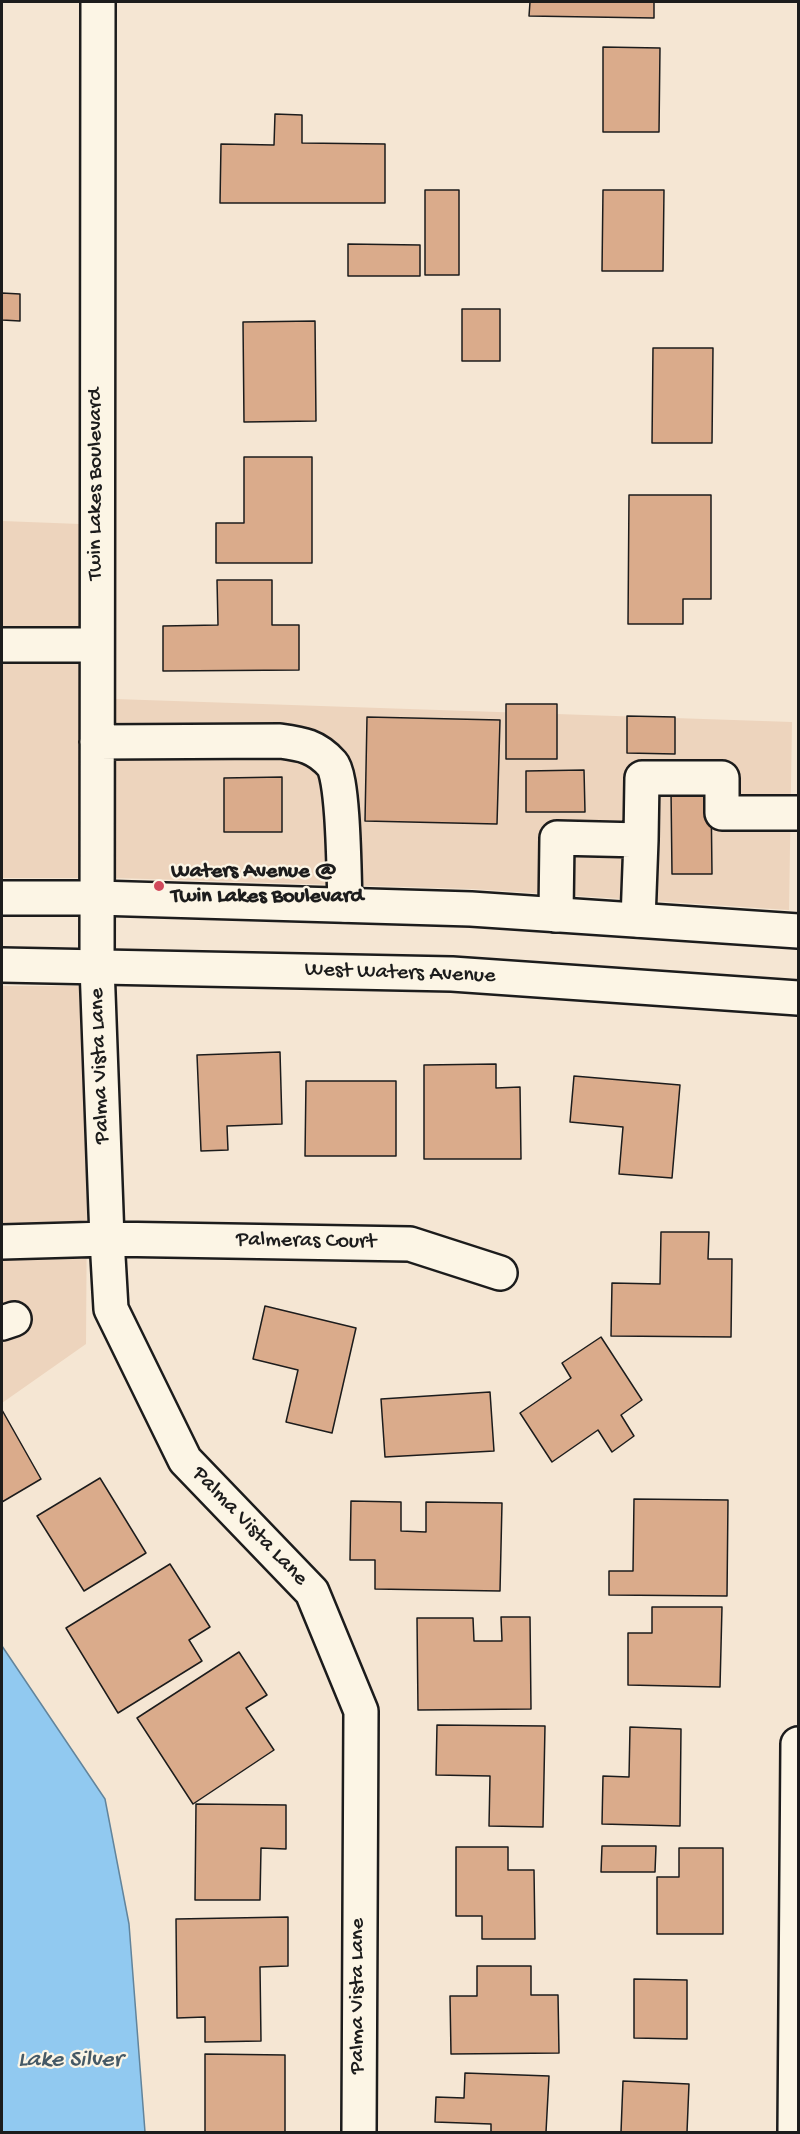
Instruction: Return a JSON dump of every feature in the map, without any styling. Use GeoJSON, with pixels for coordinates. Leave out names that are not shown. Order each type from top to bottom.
{"type":"FeatureCollection","features":[{"type":"Feature","properties":{"kind":"street","name":"Twin Lakes Boulevard"},"geometry":{"type":"LineString","coordinates":[[97,966],[98,2]]}},
{"type":"Feature","properties":{"kind":"street"},"geometry":{"type":"LineString","coordinates":[[2,645],[97,645]]}},
{"type":"Feature","properties":{"kind":"street"},"geometry":{"type":"LineString","coordinates":[[97,742],[279,741],[310,745],[334,766],[341,806],[345,905]]}},
{"type":"Feature","properties":{"kind":"street"},"geometry":{"type":"LineString","coordinates":[[638,920],[642,778],[722,778],[722,813],[798,813]]}},
{"type":"Feature","properties":{"kind":"street"},"geometry":{"type":"LineString","coordinates":[[556,915],[557,838],[641,840]]}},
{"type":"Feature","properties":{"kind":"street"},"geometry":{"type":"LineString","coordinates":[[2,898],[97,898],[471,909],[798,931]]}},
{"type":"Feature","properties":{"kind":"street","name":"West Waters Avenue"},"geometry":{"type":"LineString","coordinates":[[2,965],[452,974],[798,998]]}},
{"type":"Feature","properties":{"kind":"street","name":"Palma Vista Lane"},"geometry":{"type":"LineString","coordinates":[[97,966],[111,1309],[185,1460],[312,1592],[361,1711],[358,2133]]}},
{"type":"Feature","properties":{"kind":"street","name":"Palmeras Court"},"geometry":{"type":"LineString","coordinates":[[2,1242],[107,1239],[410,1244],[500,1273]]}},
{"type":"Feature","properties":{"kind":"street"},"geometry":{"type":"LineString","coordinates":[[795,2133],[798,1744]]}},
{"type":"Feature","properties":{"kind":"shaded area"},"geometry":{"type":"Polygon","coordinates":[[[2,521],[80,524],[79,878],[2,878],[2,521]]]}},
{"type":"Feature","properties":{"kind":"shaded area"},"geometry":{"type":"Polygon","coordinates":[[[115,699],[792,722],[789,910],[472,889],[115,878],[115,699]]]}},
{"type":"Feature","properties":{"kind":"shaded area"},"geometry":{"type":"Polygon","coordinates":[[[2,986],[79,986],[87,1197],[86,1344],[2,1403],[2,986]]]}},
{"type":"Feature","properties":{"kind":"water","name":"Lake Silver"},"geometry":{"type":"Polygon","coordinates":[[[2,1646],[105,1799],[129,1924],[145,2132],[2,2132],[2,1646]]]}},
{"type":"Feature","properties":{"kind":"building"},"geometry":{"type":"Polygon","coordinates":[[[530,2],[654,2],[654,18],[529,16],[530,2]]]}},
{"type":"Feature","properties":{"kind":"building"},"geometry":{"type":"Polygon","coordinates":[[[603,47],[660,48],[659,132],[603,132],[603,47]]]}},
{"type":"Feature","properties":{"kind":"building"},"geometry":{"type":"Polygon","coordinates":[[[275,114],[302,115],[302,143],[385,144],[385,203],[220,203],[221,144],[274,145],[275,114]]]}},
{"type":"Feature","properties":{"kind":"building"},"geometry":{"type":"Polygon","coordinates":[[[425,190],[459,190],[459,275],[425,275],[425,190]]]}},
{"type":"Feature","properties":{"kind":"building"},"geometry":{"type":"Polygon","coordinates":[[[603,190],[664,190],[663,271],[602,271],[603,190]]]}},
{"type":"Feature","properties":{"kind":"building"},"geometry":{"type":"Polygon","coordinates":[[[348,244],[420,245],[420,276],[348,276],[348,244]]]}},
{"type":"Feature","properties":{"kind":"building"},"geometry":{"type":"Polygon","coordinates":[[[2,293],[20,294],[20,321],[2,320],[2,293]]]}},
{"type":"Feature","properties":{"kind":"building"},"geometry":{"type":"Polygon","coordinates":[[[462,309],[500,309],[500,361],[462,361],[462,309]]]}},
{"type":"Feature","properties":{"kind":"building"},"geometry":{"type":"Polygon","coordinates":[[[315,321],[316,421],[244,422],[243,322],[315,321]]]}},
{"type":"Feature","properties":{"kind":"building"},"geometry":{"type":"Polygon","coordinates":[[[653,348],[713,348],[712,443],[652,443],[653,348]]]}},
{"type":"Feature","properties":{"kind":"building"},"geometry":{"type":"Polygon","coordinates":[[[244,457],[312,457],[312,563],[216,563],[216,523],[244,523],[244,457]]]}},
{"type":"Feature","properties":{"kind":"building"},"geometry":{"type":"Polygon","coordinates":[[[629,495],[711,495],[711,599],[683,599],[683,624],[628,624],[629,495]]]}},
{"type":"Feature","properties":{"kind":"building"},"geometry":{"type":"Polygon","coordinates":[[[217,580],[272,580],[272,625],[299,625],[299,670],[163,671],[163,626],[218,625],[217,580]]]}},
{"type":"Feature","properties":{"kind":"building"},"geometry":{"type":"Polygon","coordinates":[[[506,704],[557,704],[557,759],[506,759],[506,704]]]}},
{"type":"Feature","properties":{"kind":"building"},"geometry":{"type":"Polygon","coordinates":[[[627,716],[675,717],[675,754],[627,753],[627,716]]]}},
{"type":"Feature","properties":{"kind":"building"},"geometry":{"type":"Polygon","coordinates":[[[367,717],[500,720],[497,824],[365,821],[367,717]]]}},
{"type":"Feature","properties":{"kind":"building"},"geometry":{"type":"Polygon","coordinates":[[[584,770],[585,812],[526,812],[526,771],[584,770]]]}},
{"type":"Feature","properties":{"kind":"building"},"geometry":{"type":"Polygon","coordinates":[[[282,777],[282,832],[224,832],[224,778],[282,777]]]}},
{"type":"Feature","properties":{"kind":"building"},"geometry":{"type":"Polygon","coordinates":[[[671,790],[711,790],[712,874],[672,874],[671,790]]]}},
{"type":"Feature","properties":{"kind":"building"},"geometry":{"type":"Polygon","coordinates":[[[280,1052],[282,1124],[227,1126],[228,1150],[201,1151],[197,1055],[280,1052]]]}},
{"type":"Feature","properties":{"kind":"building"},"geometry":{"type":"Polygon","coordinates":[[[496,1064],[496,1088],[520,1087],[521,1159],[424,1159],[424,1065],[496,1064]]]}},
{"type":"Feature","properties":{"kind":"building"},"geometry":{"type":"Polygon","coordinates":[[[574,1076],[680,1085],[672,1178],[619,1174],[623,1127],[570,1122],[574,1076]]]}},
{"type":"Feature","properties":{"kind":"building"},"geometry":{"type":"Polygon","coordinates":[[[306,1081],[396,1081],[396,1156],[305,1156],[306,1081]]]}},
{"type":"Feature","properties":{"kind":"building"},"geometry":{"type":"Polygon","coordinates":[[[661,1232],[709,1232],[708,1259],[732,1259],[731,1337],[611,1336],[612,1283],[660,1284],[661,1232]]]}},
{"type":"Feature","properties":{"kind":"building"},"geometry":{"type":"Polygon","coordinates":[[[265,1306],[356,1328],[332,1433],[286,1422],[298,1370],[253,1359],[265,1306]]]}},
{"type":"Feature","properties":{"kind":"building"},"geometry":{"type":"Polygon","coordinates":[[[601,1337],[642,1400],[621,1415],[634,1436],[612,1452],[598,1430],[552,1462],[520,1413],[571,1378],[562,1363],[601,1337]]]}},
{"type":"Feature","properties":{"kind":"building"},"geometry":{"type":"Polygon","coordinates":[[[490,1392],[494,1451],[385,1457],[381,1399],[490,1392]]]}},
{"type":"Feature","properties":{"kind":"building"},"geometry":{"type":"Polygon","coordinates":[[[2,1410],[41,1479],[2,1502],[2,1410]]]}},
{"type":"Feature","properties":{"kind":"building"},"geometry":{"type":"Polygon","coordinates":[[[100,1478],[146,1553],[84,1591],[37,1516],[100,1478]]]}},
{"type":"Feature","properties":{"kind":"building"},"geometry":{"type":"Polygon","coordinates":[[[634,1499],[728,1500],[727,1596],[609,1595],[609,1571],[633,1571],[634,1499]]]}},
{"type":"Feature","properties":{"kind":"building"},"geometry":{"type":"Polygon","coordinates":[[[351,1501],[401,1502],[401,1531],[426,1532],[426,1502],[502,1503],[500,1591],[375,1589],[375,1560],[350,1560],[351,1501]]]}},
{"type":"Feature","properties":{"kind":"building"},"geometry":{"type":"Polygon","coordinates":[[[170,1564],[210,1627],[189,1640],[202,1661],[118,1713],[66,1628],[170,1564]]]}},
{"type":"Feature","properties":{"kind":"building"},"geometry":{"type":"Polygon","coordinates":[[[652,1607],[722,1607],[720,1687],[628,1685],[628,1633],[652,1633],[652,1607]]]}},
{"type":"Feature","properties":{"kind":"building"},"geometry":{"type":"Polygon","coordinates":[[[501,1617],[530,1617],[531,1709],[418,1710],[417,1618],[473,1618],[474,1641],[502,1641],[501,1617]]]}},
{"type":"Feature","properties":{"kind":"building"},"geometry":{"type":"Polygon","coordinates":[[[239,1652],[267,1695],[246,1708],[274,1750],[193,1804],[137,1718],[239,1652]]]}},
{"type":"Feature","properties":{"kind":"building"},"geometry":{"type":"Polygon","coordinates":[[[437,1725],[545,1726],[543,1827],[489,1826],[490,1776],[436,1775],[437,1725]]]}},
{"type":"Feature","properties":{"kind":"building"},"geometry":{"type":"Polygon","coordinates":[[[630,1727],[681,1729],[680,1826],[602,1824],[603,1776],[629,1777],[630,1727]]]}},
{"type":"Feature","properties":{"kind":"building"},"geometry":{"type":"Polygon","coordinates":[[[196,1804],[286,1805],[286,1849],[261,1848],[260,1900],[195,1900],[196,1804]]]}},
{"type":"Feature","properties":{"kind":"building"},"geometry":{"type":"Polygon","coordinates":[[[602,1846],[656,1846],[655,1872],[601,1872],[602,1846]]]}},
{"type":"Feature","properties":{"kind":"building"},"geometry":{"type":"Polygon","coordinates":[[[456,1847],[508,1847],[508,1870],[534,1870],[535,1939],[482,1939],[482,1916],[456,1916],[456,1847]]]}},
{"type":"Feature","properties":{"kind":"building"},"geometry":{"type":"Polygon","coordinates":[[[679,1848],[723,1848],[723,1934],[657,1934],[657,1877],[679,1877],[679,1848]]]}},
{"type":"Feature","properties":{"kind":"building"},"geometry":{"type":"Polygon","coordinates":[[[288,1917],[288,1966],[260,1967],[261,2041],[205,2042],[205,2017],[177,2018],[176,1919],[288,1917]]]}},
{"type":"Feature","properties":{"kind":"building"},"geometry":{"type":"Polygon","coordinates":[[[477,1966],[531,1966],[531,1995],[558,1995],[559,2053],[451,2054],[450,1996],[477,1996],[477,1966]]]}},
{"type":"Feature","properties":{"kind":"building"},"geometry":{"type":"Polygon","coordinates":[[[634,1979],[687,1980],[687,2039],[634,2038],[634,1979]]]}},
{"type":"Feature","properties":{"kind":"building"},"geometry":{"type":"Polygon","coordinates":[[[205,2054],[285,2055],[285,2132],[205,2132],[205,2054]]]}},
{"type":"Feature","properties":{"kind":"building"},"geometry":{"type":"Polygon","coordinates":[[[465,2073],[549,2076],[546,2132],[491,2132],[491,2124],[435,2122],[436,2097],[464,2098],[465,2073]]]}},
{"type":"Feature","properties":{"kind":"building"},"geometry":{"type":"Polygon","coordinates":[[[623,2081],[689,2084],[687,2132],[621,2132],[623,2081]]]}},
{"type":"Feature","properties":{"kind":"place","name":"Waters Avenue @ Twin Lakes Boulevard"},"geometry":{"type":"Point","coordinates":[159,886]}}]}
